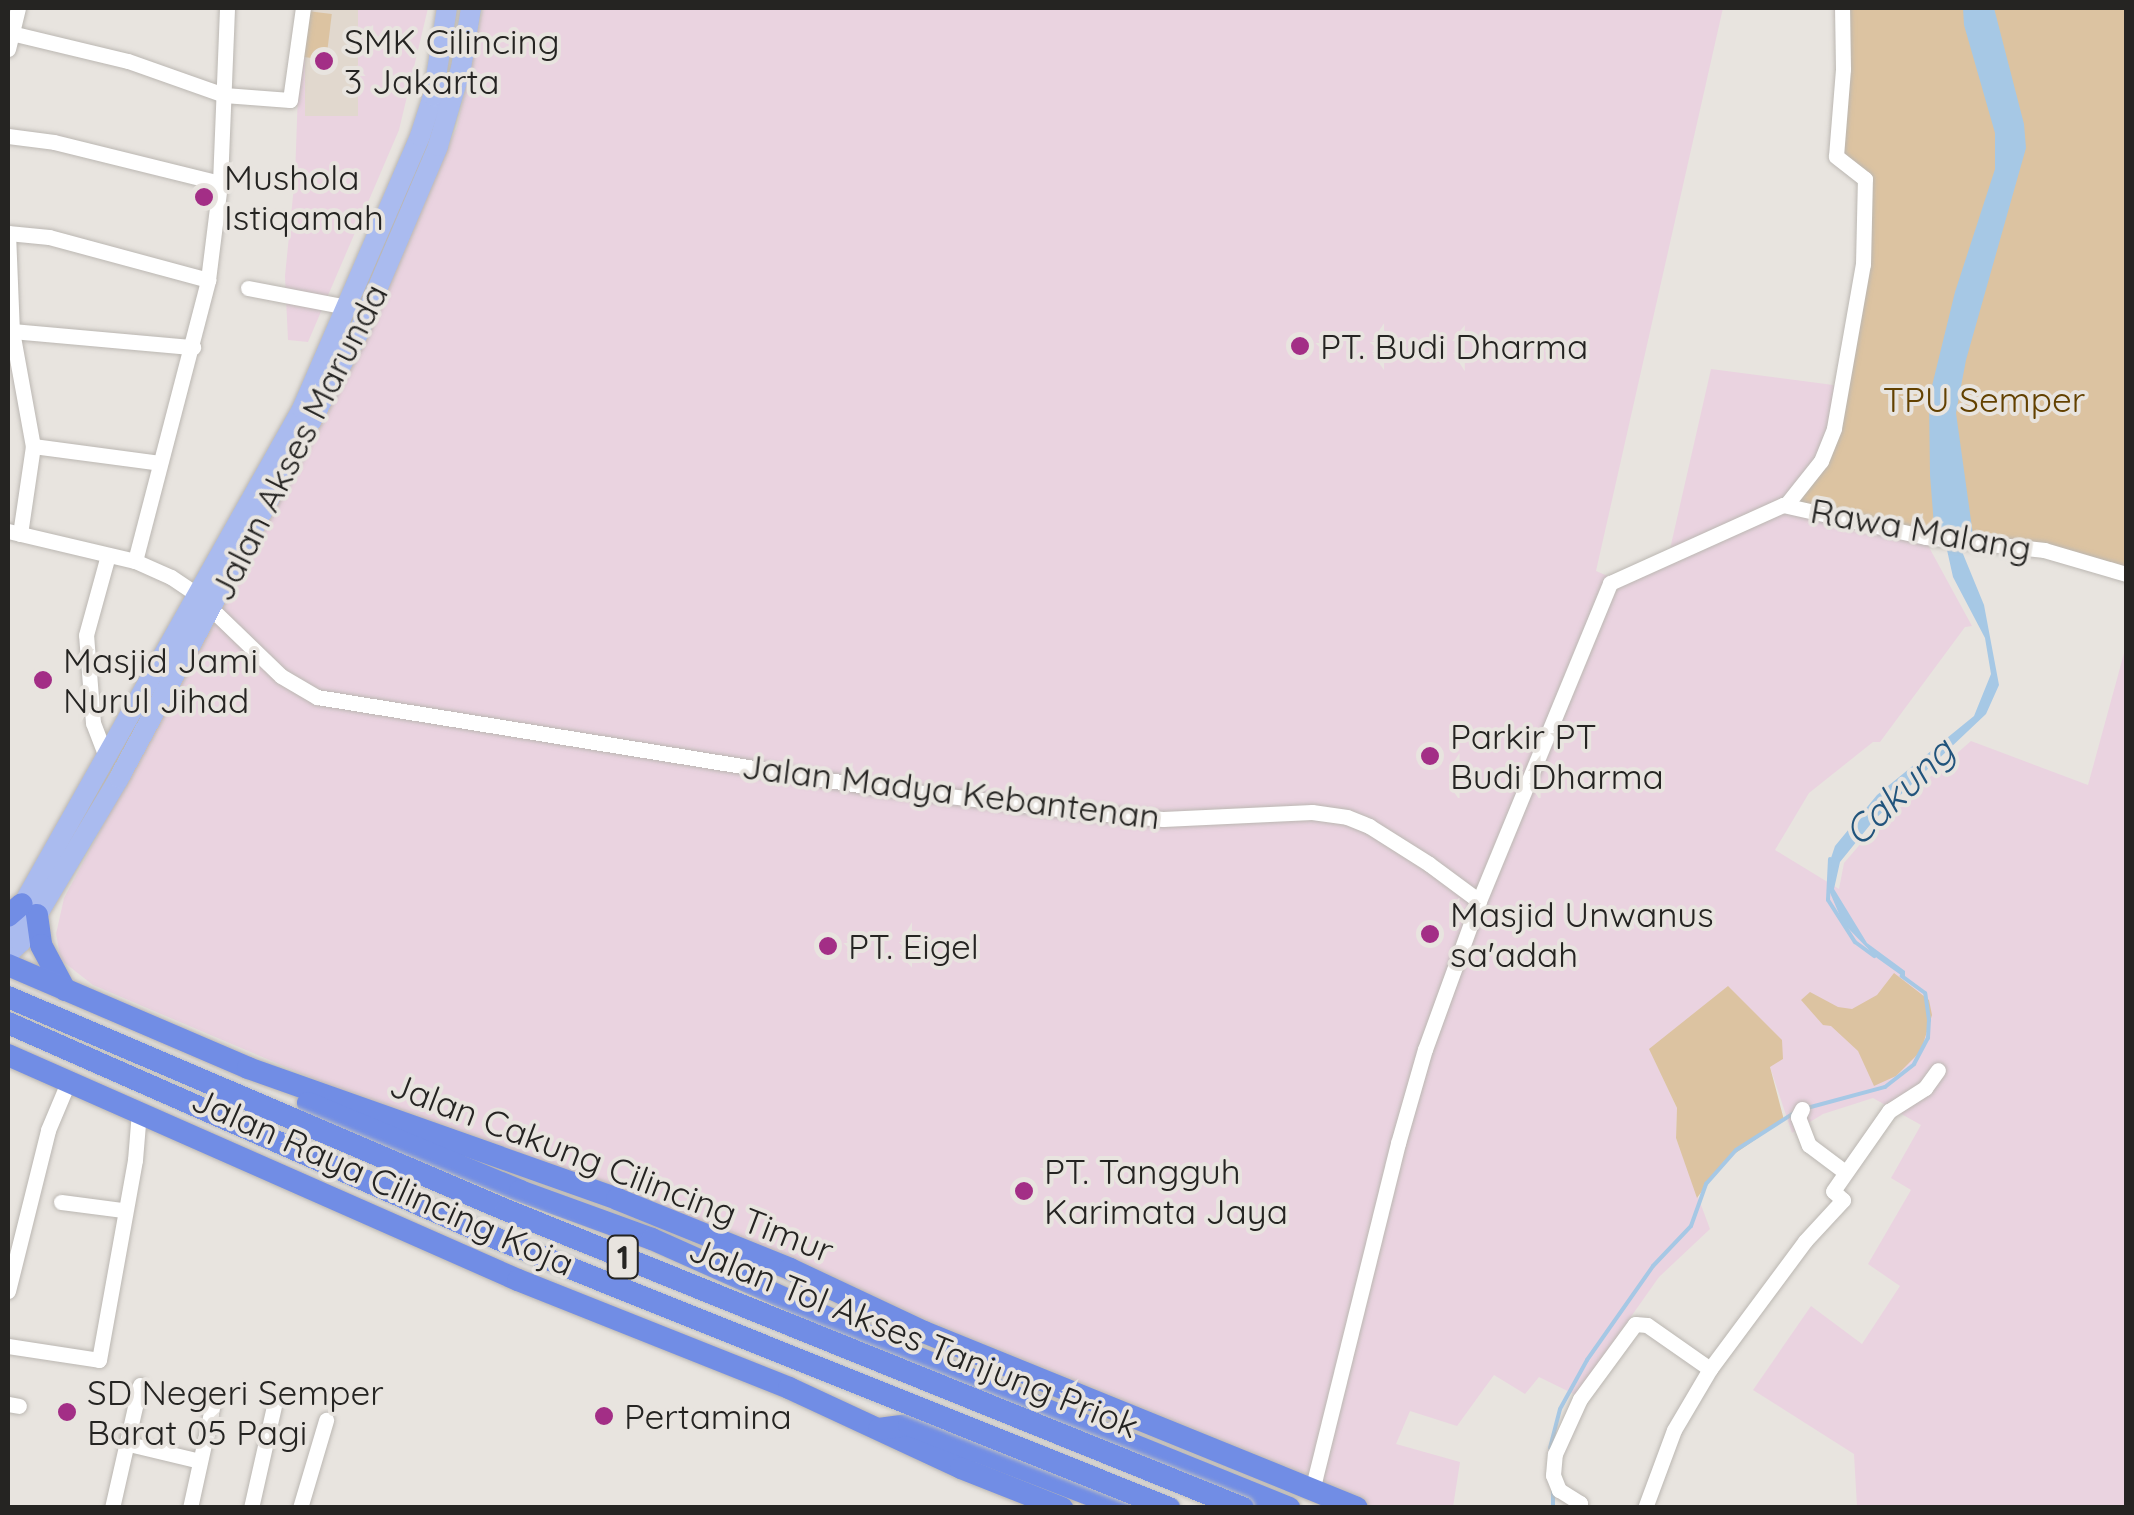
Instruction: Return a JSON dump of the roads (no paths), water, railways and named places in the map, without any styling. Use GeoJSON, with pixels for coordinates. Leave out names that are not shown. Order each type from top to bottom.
{"type":"FeatureCollection","features":[{"type":"Feature","properties":{"kind":"highway"},"geometry":{"type":"LineString","coordinates":[[22,912],[70,992],[57,1006],[37,1050],[40,1068]]}},
{"type":"Feature","properties":{"kind":"highway","name":"Jalan Cakung Cilincing Timur"},"geometry":{"type":"LineString","coordinates":[[8,964],[248,1068],[635,1206],[790,1269],[924,1332],[1357,1508]]}},
{"type":"Feature","properties":{"kind":"highway","name":"Jalan Tol Akses Tanjung Priok"},"geometry":{"type":"LineString","coordinates":[[8,997],[506,1210],[1243,1508]]}},
{"type":"Feature","properties":{"kind":"highway","name":"Jalan Tol Akses Tanjung Priok"},"geometry":{"type":"LineString","coordinates":[[8,1024],[500,1240],[1169,1508]]}},
{"type":"Feature","properties":{"kind":"highway","name":"Jalan Raya Cilincing Koja"},"geometry":{"type":"LineString","coordinates":[[8,1056],[518,1280],[788,1388],[1062,1508]]}},
{"type":"Feature","properties":{"kind":"highway"},"geometry":{"type":"LineString","coordinates":[[248,1068],[276,1088],[412,1148],[670,1246],[911,1355],[1289,1508]]}},
{"type":"Feature","properties":{"kind":"highway"},"geometry":{"type":"LineString","coordinates":[[878,1429],[909,1425],[1124,1508]]}},
{"type":"Feature","properties":{"kind":"main road","name":"Jalan Akses Marunda"},"geometry":{"type":"LineString","coordinates":[[8,953],[21,942],[22,912],[105,754],[302,409],[424,123],[433,96],[447,8]]}},
{"type":"Feature","properties":{"kind":"main road","name":"Jalan Akses Marunda"},"geometry":{"type":"LineString","coordinates":[[8,931],[212,610],[327,395],[396,248],[438,146],[461,68],[471,8]]}},
{"type":"Feature","properties":{"kind":"street"},"geometry":{"type":"LineString","coordinates":[[18,8],[10,41],[128,61],[224,96],[291,100],[303,8]]}},
{"type":"Feature","properties":{"kind":"street"},"geometry":{"type":"LineString","coordinates":[[135,561],[208,280],[220,182],[227,8]]}},
{"type":"Feature","properties":{"kind":"street"},"geometry":{"type":"LineString","coordinates":[[1786,505],[1821,462],[1834,428],[1863,264],[1865,180],[1836,156],[1843,69],[1842,8]]}},
{"type":"Feature","properties":{"kind":"street"},"geometry":{"type":"LineString","coordinates":[[8,136],[54,142],[220,182]]}},
{"type":"Feature","properties":{"kind":"street"},"geometry":{"type":"LineString","coordinates":[[8,233],[49,237],[208,280]]}},
{"type":"Feature","properties":{"kind":"street","name":"Jalan Madya Kebantenan"},"geometry":{"type":"LineString","coordinates":[[8,233],[12,332],[34,446],[14,533],[135,561],[196,594],[281,676],[317,697],[865,786],[1084,812],[1163,819],[1312,812],[1347,817],[1369,826],[1479,901]]}},
{"type":"Feature","properties":{"kind":"street"},"geometry":{"type":"LineString","coordinates":[[248,288],[348,307]]}},
{"type":"Feature","properties":{"kind":"street"},"geometry":{"type":"LineString","coordinates":[[12,332],[192,347]]}},
{"type":"Feature","properties":{"kind":"street"},"geometry":{"type":"LineString","coordinates":[[34,446],[160,463]]}},
{"type":"Feature","properties":{"kind":"street","name":"Rawa Malang"},"geometry":{"type":"LineString","coordinates":[[1479,901],[1522,806],[1610,584],[1770,508],[1786,505],[1932,538],[2044,550],[2126,574]]}},
{"type":"Feature","properties":{"kind":"street"},"geometry":{"type":"LineString","coordinates":[[105,754],[93,723],[86,635],[108,555]]}},
{"type":"Feature","properties":{"kind":"street"},"geometry":{"type":"LineString","coordinates":[[1312,1490],[1398,1143],[1425,1049],[1479,901]]}},
{"type":"Feature","properties":{"kind":"street"},"geometry":{"type":"LineString","coordinates":[[1644,1508],[1674,1430],[1710,1370],[1805,1241],[1843,1200],[1833,1191],[1889,1111],[1925,1088],[1938,1070]]}},
{"type":"Feature","properties":{"kind":"street"},"geometry":{"type":"LineString","coordinates":[[8,1292],[48,1130],[69,1080]]}},
{"type":"Feature","properties":{"kind":"street"},"geometry":{"type":"LineString","coordinates":[[1802,1109],[1798,1116],[1809,1145],[1845,1172]]}},
{"type":"Feature","properties":{"kind":"street"},"geometry":{"type":"LineString","coordinates":[[8,1346],[99,1360],[135,1160],[139,1112]]}},
{"type":"Feature","properties":{"kind":"street"},"geometry":{"type":"LineString","coordinates":[[61,1202],[124,1210]]}},
{"type":"Feature","properties":{"kind":"street"},"geometry":{"type":"LineString","coordinates":[[1599,1508],[1580,1505],[1559,1490],[1553,1475],[1555,1454],[1580,1399],[1635,1324],[1647,1326],[1710,1370]]}},
{"type":"Feature","properties":{"kind":"street"},"geometry":{"type":"LineString","coordinates":[[112,1508],[130,1444],[140,1386]]}},
{"type":"Feature","properties":{"kind":"street"},"geometry":{"type":"LineString","coordinates":[[190,1508],[213,1404]]}},
{"type":"Feature","properties":{"kind":"street"},"geometry":{"type":"LineString","coordinates":[[251,1508],[274,1406]]}},
{"type":"Feature","properties":{"kind":"street"},"geometry":{"type":"LineString","coordinates":[[300,1508],[326,1420]]}},
{"type":"Feature","properties":{"kind":"street"},"geometry":{"type":"LineString","coordinates":[[130,1444],[200,1462]]}},
{"type":"Feature","properties":{"kind":"water"},"geometry":{"type":"Polygon","coordinates":[[[1963,8],[1994,8],[2024,124],[2026,148],[1966,360],[1956,413],[1974,542],[1965,541],[1961,549],[1984,605],[1999,685],[1986,714],[1874,820],[1840,862],[1834,889],[1867,943],[1905,971],[1905,978],[1877,958],[1843,923],[1828,888],[1828,867],[1835,846],[1877,795],[1974,716],[1991,674],[1985,638],[1953,577],[1947,550],[1950,542],[1935,538],[1930,475],[1929,398],[1955,292],[1995,169],[1995,133],[1964,25],[1963,8]]]}},
{"type":"Feature","properties":{"kind":"waterway","name":"Cakung"},"geometry":{"type":"LineString","coordinates":[[1830,859],[1828,900],[1855,942],[1874,956]]}},
{"type":"Feature","properties":{"kind":"waterway","name":"Cakung"},"geometry":{"type":"LineString","coordinates":[[1807,1108],[1885,1087],[1914,1064],[1928,1038],[1929,1020],[1925,993],[1902,976]]}},
{"type":"Feature","properties":{"kind":"waterway","name":"Cakung"},"geometry":{"type":"LineString","coordinates":[[1550,1448],[1560,1409],[1587,1360],[1653,1266],[1691,1226],[1706,1184],[1736,1150],[1794,1113]]}},
{"type":"Feature","properties":{"kind":"waterway","name":"Cakung"},"geometry":{"type":"LineString","coordinates":[[1553,1492],[1553,1508]]}},
{"type":"Feature","properties":{"kind":"place","name":"SMK Cilincing 3 Jakarta"},"geometry":{"type":"Point","coordinates":[324,61]}},
{"type":"Feature","properties":{"kind":"place","name":"Mushola Istiqamah"},"geometry":{"type":"Point","coordinates":[204,197]}},
{"type":"Feature","properties":{"kind":"place","name":"PT. Budi Dharma"},"geometry":{"type":"Point","coordinates":[1300,346]}},
{"type":"Feature","properties":{"kind":"place","name":"Masjid Jami Nurul Jihad"},"geometry":{"type":"Point","coordinates":[43,680]}},
{"type":"Feature","properties":{"kind":"place","name":"Parkir PT Budi Dharma"},"geometry":{"type":"Point","coordinates":[1430,756]}},
{"type":"Feature","properties":{"kind":"place","name":"Masjid Unwanus sa'adah"},"geometry":{"type":"Point","coordinates":[1430,934]}},
{"type":"Feature","properties":{"kind":"place","name":"PT. Eigel"},"geometry":{"type":"Point","coordinates":[828,946]}},
{"type":"Feature","properties":{"kind":"place","name":"PT. Tangguh Karimata Jaya"},"geometry":{"type":"Point","coordinates":[1024,1191]}},
{"type":"Feature","properties":{"kind":"place","name":"SD Negeri Semper Barat 05 Pagi"},"geometry":{"type":"Point","coordinates":[67,1412]}},
{"type":"Feature","properties":{"kind":"place","name":"Pertamina"},"geometry":{"type":"Point","coordinates":[604,1416]}},
{"type":"Feature","properties":{"kind":"park label","name":"TPU Semper"},"geometry":{"type":"Point","coordinates":[1984,399]}}]}
